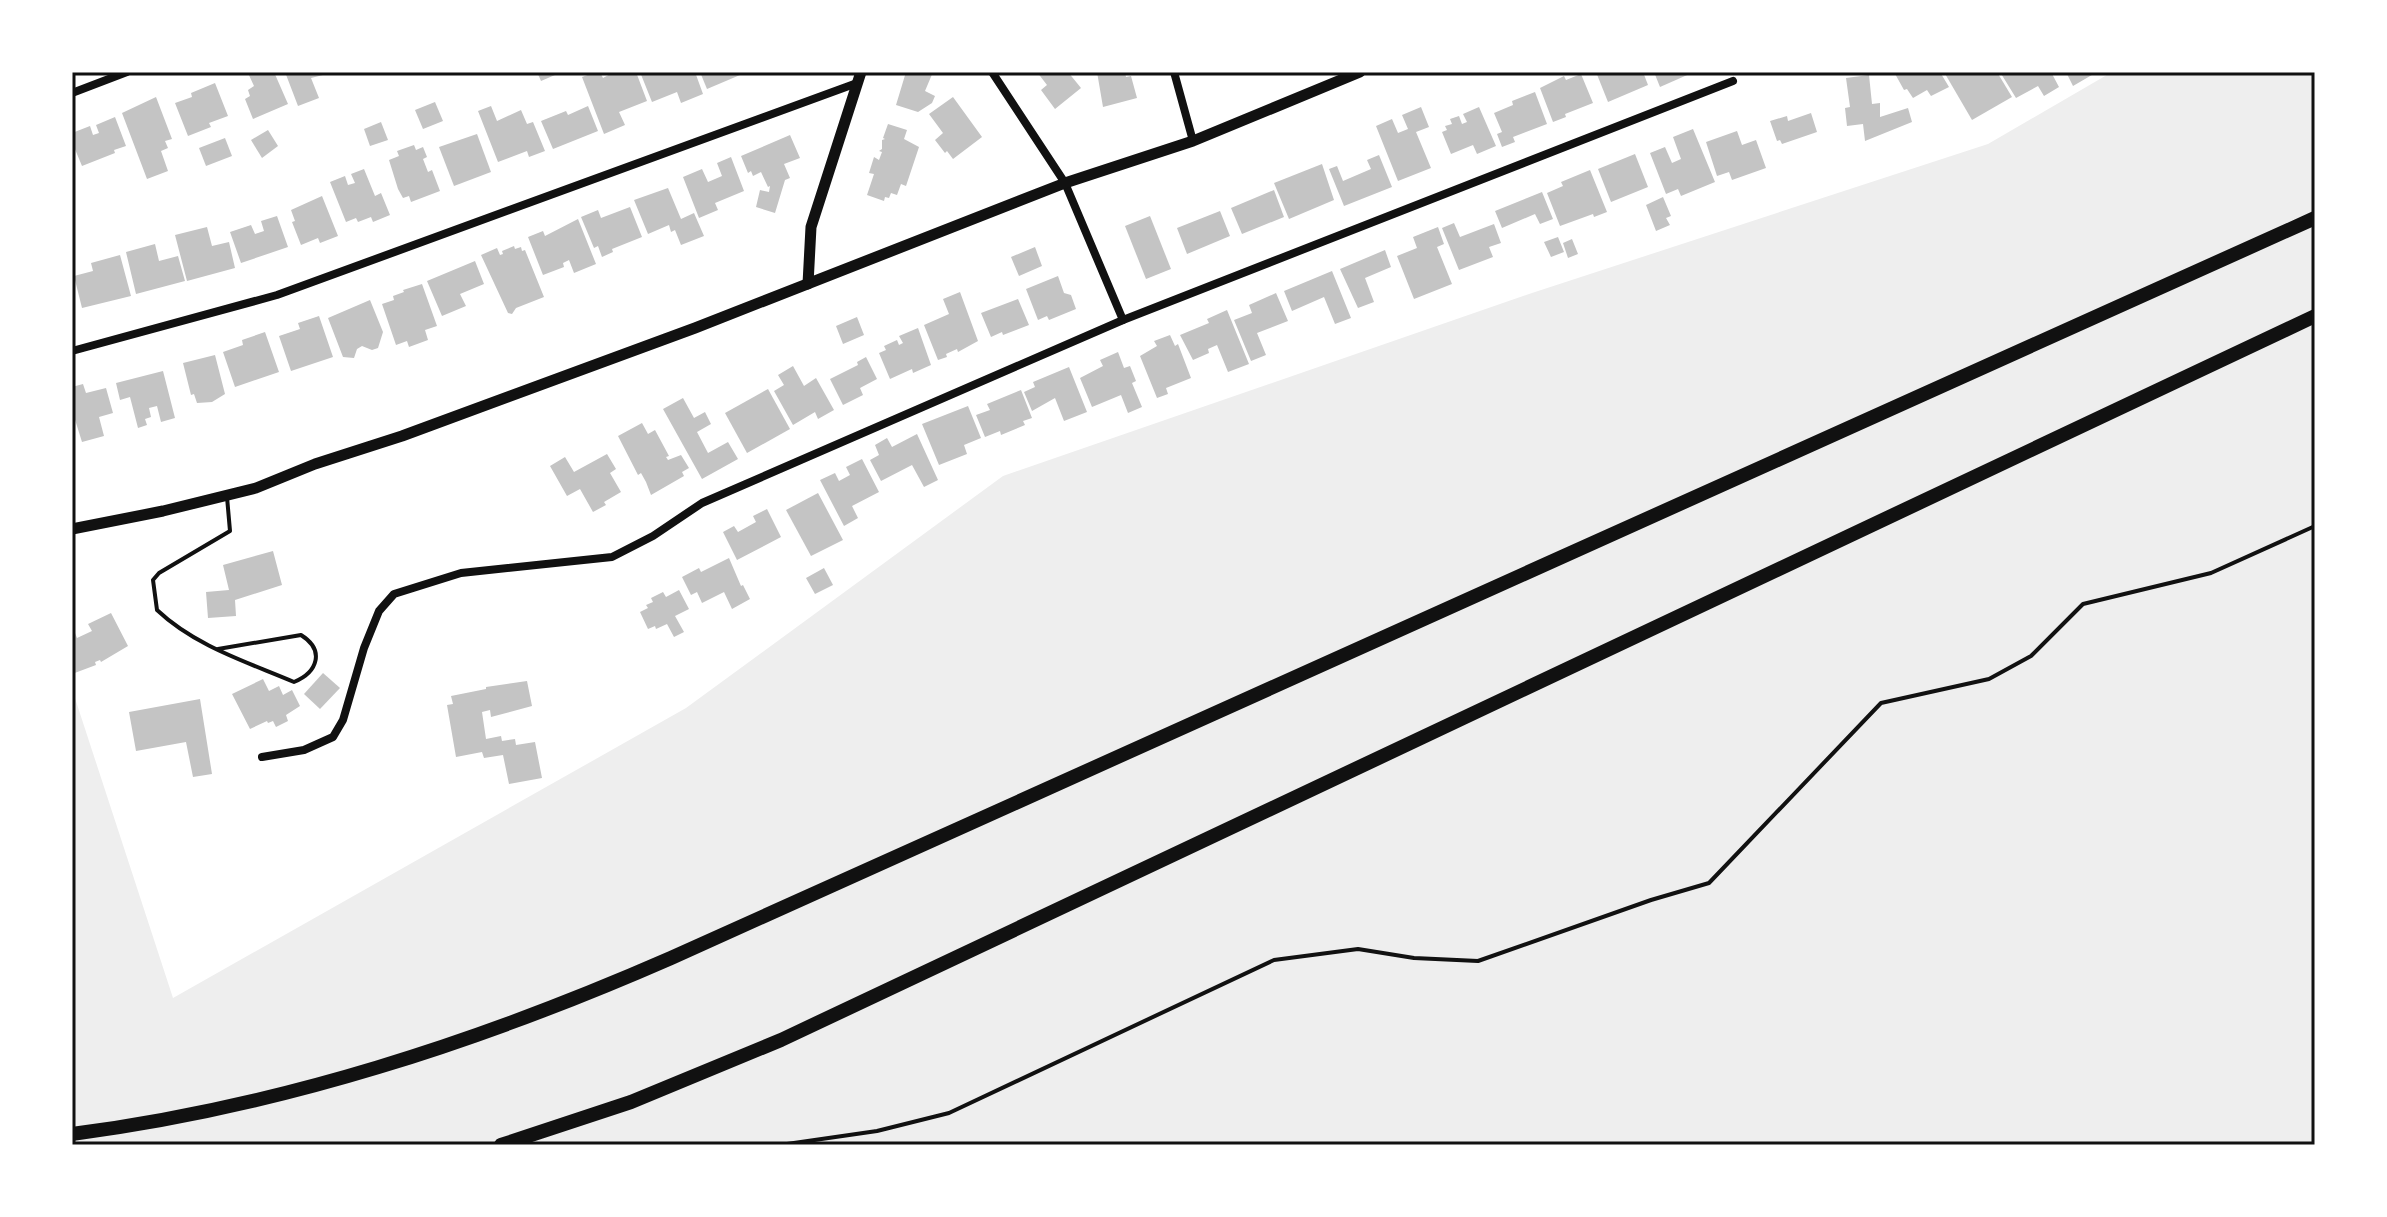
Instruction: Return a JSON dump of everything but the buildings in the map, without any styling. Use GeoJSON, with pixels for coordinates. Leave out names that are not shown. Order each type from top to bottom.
{"type":"FeatureCollection","features":[{"type":"Feature","properties":{"kind":"highway"},"geometry":{"type":"LineString","coordinates":[[72,1134],[205,1111],[326,1083],[443,1048],[571,1001],[2315,218]]}},
{"type":"Feature","properties":{"kind":"highway"},"geometry":{"type":"LineString","coordinates":[[501,1145],[656,1093],[794,1034],[2315,316]]}},
{"type":"Feature","properties":{"kind":"main road"},"geometry":{"type":"LineString","coordinates":[[72,529],[256,488],[808,284],[1065,183],[1193,141],[1360,72]]}},
{"type":"Feature","properties":{"kind":"main road"},"geometry":{"type":"LineString","coordinates":[[808,284],[811,227],[859,77]]}},
{"type":"Feature","properties":{"kind":"street"},"geometry":{"type":"LineString","coordinates":[[72,93],[127,72]]}},
{"type":"Feature","properties":{"kind":"street"},"geometry":{"type":"LineString","coordinates":[[992,72],[1065,183],[1123,320]]}},
{"type":"Feature","properties":{"kind":"street"},"geometry":{"type":"LineString","coordinates":[[1174,72],[1193,141]]}},
{"type":"Feature","properties":{"kind":"street"},"geometry":{"type":"LineString","coordinates":[[72,351],[277,295],[859,77]]}},
{"type":"Feature","properties":{"kind":"street"},"geometry":{"type":"LineString","coordinates":[[262,757],[304,750],[333,737],[343,720],[364,648],[379,611],[394,594],[461,573],[612,557],[653,536],[702,503],[1123,320],[1733,81]]}},
{"type":"Feature","properties":{"kind":"lane"},"geometry":{"type":"LineString","coordinates":[[218,649],[301,635],[311,641],[315,651],[314,666],[307,677],[294,682],[203,644],[176,628],[157,610],[153,580],[159,573],[230,531],[227,495]]}},
{"type":"Feature","properties":{"kind":"lane"},"geometry":{"type":"LineString","coordinates":[[780,1145],[877,1131],[949,1113],[1274,960],[1358,949],[1414,958],[1478,961],[1651,900],[1709,883],[1881,703],[1989,679],[2031,656],[2083,604],[2211,573],[2315,526]]}},
{"type":"Feature","properties":{"kind":"shaded area"},"geometry":{"type":"Polygon","coordinates":[[[2112,72],[2315,72],[2315,1145],[72,1145],[72,689],[173,998],[686,708],[1003,476],[1532,293],[1988,144],[2112,72]]]}}]}
